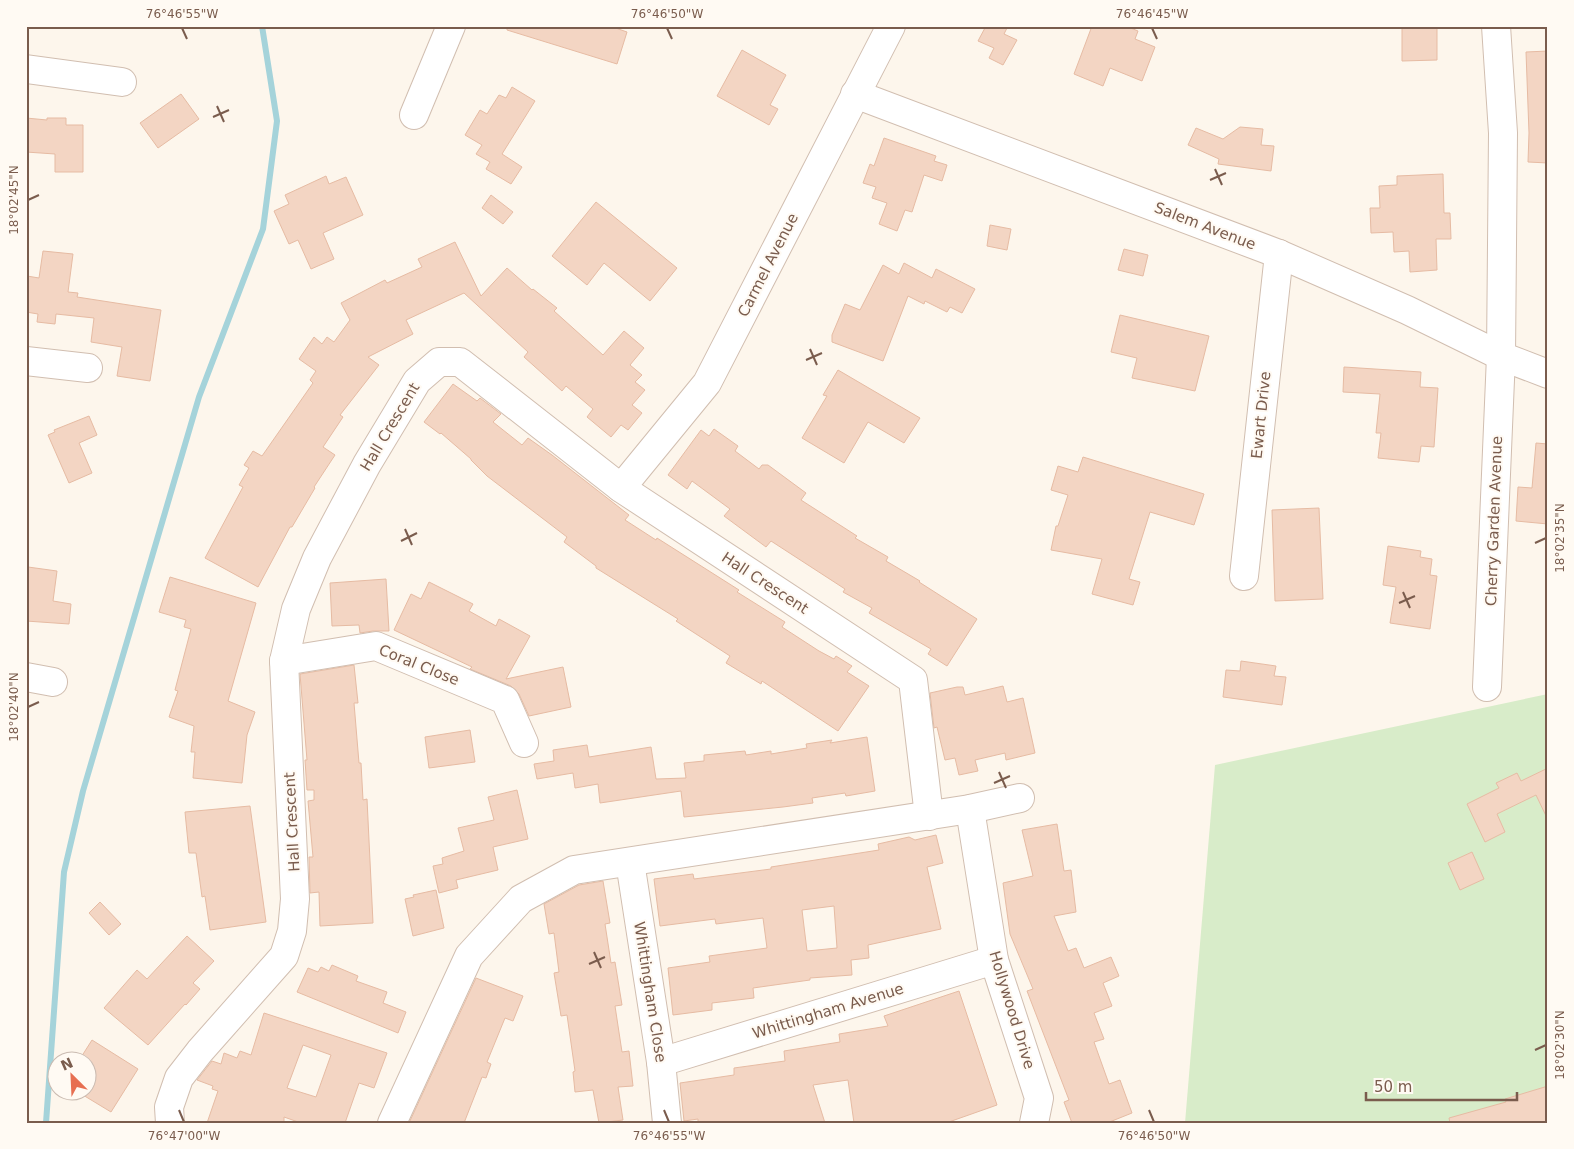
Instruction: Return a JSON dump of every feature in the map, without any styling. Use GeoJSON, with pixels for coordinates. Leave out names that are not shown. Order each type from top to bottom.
{"type":"FeatureCollection","features":[{"type":"Feature","properties":{"kind":"street"},"geometry":{"type":"LineString","coordinates":[[414,115],[451,26]]}},
{"type":"Feature","properties":{"kind":"street","name":"Carmel Avenue"},"geometry":{"type":"LineString","coordinates":[[621,488],[707,383],[891,26]]}},
{"type":"Feature","properties":{"kind":"street","name":"Cherry Garden Avenue"},"geometry":{"type":"LineString","coordinates":[[1487,687],[1501,356],[1503,133],[1496,26]]}},
{"type":"Feature","properties":{"kind":"street"},"geometry":{"type":"LineString","coordinates":[[26,69],[122,82]]}},
{"type":"Feature","properties":{"kind":"street","name":"Salem Avenue"},"geometry":{"type":"LineString","coordinates":[[855,94],[1279,254],[1407,310],[1501,356],[1548,374]]}},
{"type":"Feature","properties":{"kind":"street","name":"Ewart Drive"},"geometry":{"type":"LineString","coordinates":[[1244,576],[1279,254]]}},
{"type":"Feature","properties":{"kind":"street"},"geometry":{"type":"LineString","coordinates":[[26,361],[88,368]]}},
{"type":"Feature","properties":{"kind":"street","name":"Hall Crescent"},"geometry":{"type":"LineString","coordinates":[[170,1123],[169,1107],[179,1078],[200,1051],[284,956],[292,931],[295,899],[284,661],[296,609],[317,558],[367,464],[417,381],[439,362],[460,362],[621,488],[913,680],[929,816]]}},
{"type":"Feature","properties":{"kind":"street","name":"Coral Close"},"geometry":{"type":"LineString","coordinates":[[284,661],[376,646],[505,700],[524,744]]}},
{"type":"Feature","properties":{"kind":"street"},"geometry":{"type":"LineString","coordinates":[[26,677],[53,682]]}},
{"type":"Feature","properties":{"kind":"street"},"geometry":{"type":"LineString","coordinates":[[392,1123],[469,956],[521,899],[574,870],[929,816],[1020,798]]}},
{"type":"Feature","properties":{"kind":"street","name":"Hollywood Drive"},"geometry":{"type":"LineString","coordinates":[[970,809],[994,960],[1039,1098],[1035,1122]]}},
{"type":"Feature","properties":{"kind":"street","name":"Whittingham Close"},"geometry":{"type":"LineString","coordinates":[[630,862],[661,1062],[667,1123]]}},
{"type":"Feature","properties":{"kind":"street","name":"Whittingham Avenue"},"geometry":{"type":"LineString","coordinates":[[661,1062],[994,960]]}},
{"type":"Feature","properties":{"kind":"green space"},"geometry":{"type":"Polygon","coordinates":[[[1548,694],[1548,1123],[1185,1123],[1215,765],[1548,694]]]}},
{"type":"Feature","properties":{"kind":"building"},"geometry":{"type":"Polygon","coordinates":[[[507,26],[610,26],[627,32],[617,64],[507,30],[507,26]]]}},
{"type":"Feature","properties":{"kind":"building"},"geometry":{"type":"Polygon","coordinates":[[[986,26],[1008,26],[1004,34],[1017,40],[1003,65],[989,58],[994,48],[978,41],[986,26]]]}},
{"type":"Feature","properties":{"kind":"building"},"geometry":{"type":"Polygon","coordinates":[[[1092,26],[1126,26],[1138,31],[1135,39],[1155,47],[1142,81],[1110,68],[1103,86],[1074,74],[1092,26]]]}},
{"type":"Feature","properties":{"kind":"building"},"geometry":{"type":"Polygon","coordinates":[[[1402,26],[1437,26],[1437,60],[1402,61],[1402,26]]]}},
{"type":"Feature","properties":{"kind":"building"},"geometry":{"type":"Polygon","coordinates":[[[742,50],[786,75],[770,105],[778,109],[769,125],[717,96],[742,50]]]}},
{"type":"Feature","properties":{"kind":"building"},"geometry":{"type":"Polygon","coordinates":[[[1548,51],[1548,163],[1528,162],[1529,133],[1526,52],[1548,51]]]}},
{"type":"Feature","properties":{"kind":"building"},"geometry":{"type":"Polygon","coordinates":[[[512,87],[535,101],[502,154],[522,167],[511,184],[486,169],[490,162],[476,154],[482,145],[465,135],[480,110],[487,114],[499,95],[506,98],[512,87]]]}},
{"type":"Feature","properties":{"kind":"building"},"geometry":{"type":"Polygon","coordinates":[[[181,94],[199,119],[158,148],[140,123],[181,94]]]}},
{"type":"Feature","properties":{"kind":"building"},"geometry":{"type":"Polygon","coordinates":[[[26,118],[47,120],[47,118],[66,118],[66,125],[83,125],[83,172],[55,172],[55,154],[26,152],[26,118]]]}},
{"type":"Feature","properties":{"kind":"building"},"geometry":{"type":"Polygon","coordinates":[[[1240,127],[1263,129],[1261,145],[1274,146],[1271,171],[1218,164],[1219,159],[1188,145],[1196,128],[1223,139],[1240,127]]]}},
{"type":"Feature","properties":{"kind":"building"},"geometry":{"type":"Polygon","coordinates":[[[884,138],[936,156],[934,161],[947,165],[942,181],[924,175],[912,212],[905,210],[897,231],[879,224],[887,203],[872,198],[876,187],[863,183],[870,164],[874,166],[884,138]]]}},
{"type":"Feature","properties":{"kind":"building"},"geometry":{"type":"Polygon","coordinates":[[[1443,174],[1444,213],[1450,213],[1451,239],[1436,239],[1437,270],[1410,272],[1409,251],[1394,252],[1393,232],[1371,233],[1370,208],[1380,208],[1379,186],[1397,185],[1397,176],[1443,174]]]}},
{"type":"Feature","properties":{"kind":"building"},"geometry":{"type":"Polygon","coordinates":[[[326,176],[329,184],[346,177],[363,215],[323,233],[334,259],[311,269],[298,240],[289,244],[274,211],[289,204],[285,195],[326,176]]]}},
{"type":"Feature","properties":{"kind":"building"},"geometry":{"type":"Polygon","coordinates":[[[491,195],[513,212],[503,224],[482,208],[491,195]]]}},
{"type":"Feature","properties":{"kind":"building"},"geometry":{"type":"Polygon","coordinates":[[[596,202],[677,268],[650,301],[604,263],[587,285],[552,256],[596,202]]]}},
{"type":"Feature","properties":{"kind":"building"},"geometry":{"type":"Polygon","coordinates":[[[990,225],[1011,229],[1007,250],[987,246],[990,225]]]}},
{"type":"Feature","properties":{"kind":"building"},"geometry":{"type":"Polygon","coordinates":[[[455,242],[481,296],[507,268],[532,290],[557,308],[554,311],[603,355],[624,331],[644,348],[630,365],[642,375],[635,382],[645,390],[632,405],[642,413],[628,430],[621,425],[611,437],[587,417],[593,409],[566,386],[562,391],[524,357],[528,352],[464,293],[406,320],[413,334],[368,357],[379,365],[340,415],[343,417],[323,447],[335,455],[314,487],[292,527],[290,527],[258,587],[205,558],[243,487],[239,485],[249,468],[244,465],[253,451],[262,456],[313,383],[310,380],[316,371],[299,359],[314,337],[322,344],[327,337],[334,342],[350,320],[341,303],[385,280],[387,283],[422,267],[418,259],[455,242]]]}},
{"type":"Feature","properties":{"kind":"building"},"geometry":{"type":"Polygon","coordinates":[[[1124,249],[1148,255],[1143,276],[1118,270],[1124,249]]]}},
{"type":"Feature","properties":{"kind":"building"},"geometry":{"type":"Polygon","coordinates":[[[43,251],[73,254],[68,292],[78,293],[77,297],[161,310],[150,381],[117,376],[122,347],[91,342],[94,318],[56,314],[55,324],[37,322],[38,314],[26,312],[27,276],[39,278],[43,251]]]}},
{"type":"Feature","properties":{"kind":"building"},"geometry":{"type":"Polygon","coordinates":[[[904,263],[932,278],[936,269],[975,289],[962,313],[950,307],[947,312],[925,301],[924,304],[908,296],[883,361],[832,342],[832,335],[845,304],[860,310],[883,265],[899,274],[904,263]]]}},
{"type":"Feature","properties":{"kind":"building"},"geometry":{"type":"Polygon","coordinates":[[[1120,315],[1209,336],[1195,391],[1132,378],[1137,358],[1111,352],[1120,315]]]}},
{"type":"Feature","properties":{"kind":"building"},"geometry":{"type":"Polygon","coordinates":[[[1344,367],[1421,372],[1420,387],[1438,388],[1434,447],[1421,446],[1419,462],[1378,458],[1381,433],[1376,433],[1380,394],[1343,392],[1344,367]]]}},
{"type":"Feature","properties":{"kind":"building"},"geometry":{"type":"Polygon","coordinates":[[[838,370],[920,418],[904,443],[868,422],[844,463],[802,438],[827,396],[823,395],[838,370]]]}},
{"type":"Feature","properties":{"kind":"building"},"geometry":{"type":"Polygon","coordinates":[[[453,384],[477,401],[480,398],[501,414],[493,422],[522,445],[528,438],[629,515],[625,520],[739,590],[737,592],[785,622],[782,627],[819,651],[834,659],[836,656],[852,666],[847,672],[869,686],[838,731],[762,681],[761,684],[726,663],[730,656],[676,621],[678,619],[596,568],[596,566],[564,542],[567,537],[487,476],[441,433],[424,422],[453,384]]]}},
{"type":"Feature","properties":{"kind":"building"},"geometry":{"type":"Polygon","coordinates":[[[89,416],[97,435],[79,443],[92,473],[69,483],[48,435],[55,432],[54,430],[89,416]]]}},
{"type":"Feature","properties":{"kind":"building"},"geometry":{"type":"Polygon","coordinates":[[[714,429],[738,446],[735,451],[759,469],[762,465],[768,465],[806,493],[801,500],[857,536],[855,538],[888,557],[886,561],[977,619],[947,666],[928,654],[931,649],[869,613],[872,608],[843,592],[845,589],[771,541],[766,547],[724,516],[730,509],[692,481],[687,489],[668,475],[701,430],[709,436],[714,429]]]}},
{"type":"Feature","properties":{"kind":"building"},"geometry":{"type":"Polygon","coordinates":[[[1536,443],[1548,444],[1548,524],[1516,521],[1518,487],[1532,488],[1536,443]]]}},
{"type":"Feature","properties":{"kind":"building"},"geometry":{"type":"Polygon","coordinates":[[[1083,457],[1204,494],[1194,525],[1150,512],[1129,579],[1140,582],[1133,605],[1092,594],[1102,559],[1051,550],[1056,526],[1058,526],[1068,495],[1051,490],[1058,466],[1078,472],[1083,457]]]}},
{"type":"Feature","properties":{"kind":"building"},"geometry":{"type":"Polygon","coordinates":[[[1319,508],[1323,599],[1275,601],[1272,510],[1319,508]]]}},
{"type":"Feature","properties":{"kind":"building"},"geometry":{"type":"Polygon","coordinates":[[[1388,546],[1421,551],[1420,557],[1432,559],[1430,575],[1437,576],[1430,629],[1390,623],[1396,587],[1383,585],[1388,546]]]}},
{"type":"Feature","properties":{"kind":"building"},"geometry":{"type":"Polygon","coordinates":[[[28,567],[57,571],[53,601],[71,604],[69,624],[26,621],[28,567]]]}},
{"type":"Feature","properties":{"kind":"building"},"geometry":{"type":"Polygon","coordinates":[[[170,577],[256,603],[228,701],[255,712],[247,735],[242,783],[193,778],[195,752],[191,752],[194,726],[169,717],[178,691],[175,690],[191,629],[184,627],[186,620],[159,612],[170,577]]]}},
{"type":"Feature","properties":{"kind":"building"},"geometry":{"type":"Polygon","coordinates":[[[386,579],[389,631],[360,633],[359,625],[332,626],[330,583],[386,579]]]}},
{"type":"Feature","properties":{"kind":"building"},"geometry":{"type":"Polygon","coordinates":[[[429,582],[473,604],[469,611],[496,626],[499,619],[530,636],[506,679],[563,667],[571,707],[529,716],[519,694],[511,686],[470,669],[472,667],[394,630],[411,594],[421,599],[429,582]]]}},
{"type":"Feature","properties":{"kind":"building"},"geometry":{"type":"Polygon","coordinates":[[[1241,661],[1276,666],[1274,676],[1286,677],[1282,705],[1223,697],[1226,670],[1240,671],[1241,661]]]}},
{"type":"Feature","properties":{"kind":"building"},"geometry":{"type":"Polygon","coordinates":[[[354,665],[358,703],[354,703],[359,763],[361,763],[363,800],[367,799],[373,923],[320,926],[319,892],[310,893],[309,857],[313,857],[308,801],[314,800],[314,790],[307,790],[305,760],[307,760],[300,674],[354,665]]]}},
{"type":"Feature","properties":{"kind":"building"},"geometry":{"type":"Polygon","coordinates":[[[1003,686],[1007,702],[1023,698],[1035,753],[1006,760],[1005,753],[975,760],[978,771],[959,775],[955,758],[945,760],[937,727],[934,728],[930,693],[963,687],[965,695],[1003,686]]]}},
{"type":"Feature","properties":{"kind":"building"},"geometry":{"type":"Polygon","coordinates":[[[470,730],[475,762],[429,768],[425,737],[470,730]]]}},
{"type":"Feature","properties":{"kind":"building"},"geometry":{"type":"Polygon","coordinates":[[[867,737],[875,791],[846,796],[845,793],[812,798],[813,803],[684,817],[681,791],[600,803],[598,784],[575,788],[573,773],[537,779],[534,764],[554,761],[553,750],[587,745],[589,757],[651,747],[656,779],[686,778],[684,763],[704,761],[704,755],[745,751],[746,755],[771,751],[771,754],[807,748],[806,744],[832,740],[830,743],[867,737]]]}},
{"type":"Feature","properties":{"kind":"building"},"geometry":{"type":"Polygon","coordinates":[[[1548,768],[1548,820],[1536,795],[1497,814],[1505,832],[1485,842],[1467,804],[1499,788],[1496,783],[1517,773],[1521,781],[1548,768]]]}},
{"type":"Feature","properties":{"kind":"building"},"geometry":{"type":"Polygon","coordinates":[[[517,790],[528,839],[493,847],[498,870],[456,880],[458,888],[439,893],[433,866],[443,864],[442,858],[464,851],[458,828],[494,820],[488,797],[517,790]]]}},
{"type":"Feature","properties":{"kind":"building"},"geometry":{"type":"Polygon","coordinates":[[[250,806],[266,922],[210,930],[205,896],[202,897],[196,853],[189,853],[185,812],[250,806]]]}},
{"type":"Feature","properties":{"kind":"building"},"geometry":{"type":"Polygon","coordinates":[[[1057,824],[1064,871],[1071,870],[1076,912],[1054,916],[1068,951],[1076,948],[1084,968],[1111,957],[1119,976],[1103,983],[1112,1006],[1094,1013],[1104,1039],[1094,1042],[1109,1084],[1120,1080],[1132,1113],[1107,1123],[1072,1123],[1064,1102],[1069,1100],[1027,991],[1033,989],[1010,934],[1003,883],[1033,876],[1022,830],[1057,824]]]}},
{"type":"Feature","properties":{"kind":"building"},"geometry":{"type":"Polygon","coordinates":[[[936,835],[943,863],[927,867],[941,929],[868,945],[869,958],[851,960],[852,975],[810,978],[810,980],[753,988],[754,998],[712,1003],[712,1010],[673,1015],[668,968],[710,962],[709,956],[767,948],[763,918],[716,924],[715,919],[660,926],[654,879],[693,874],[694,879],[771,869],[771,867],[879,850],[878,844],[909,837],[915,840],[936,835]],[[834,906],[802,910],[807,951],[837,948],[834,906]]]}},
{"type":"Feature","properties":{"kind":"building"},"geometry":{"type":"Polygon","coordinates":[[[1472,852],[1484,879],[1460,890],[1448,863],[1472,852]]]}},
{"type":"Feature","properties":{"kind":"building"},"geometry":{"type":"Polygon","coordinates":[[[603,881],[610,923],[605,924],[611,963],[615,962],[622,1005],[615,1006],[622,1052],[629,1051],[633,1086],[618,1087],[623,1120],[599,1123],[593,1090],[575,1092],[573,1072],[575,1071],[567,1015],[561,1016],[554,973],[559,972],[554,933],[549,934],[544,904],[579,885],[603,881]]]}},
{"type":"Feature","properties":{"kind":"building"},"geometry":{"type":"Polygon","coordinates":[[[436,890],[444,928],[413,936],[405,899],[414,897],[413,895],[436,890]]]}},
{"type":"Feature","properties":{"kind":"building"},"geometry":{"type":"Polygon","coordinates":[[[100,902],[121,924],[109,935],[89,913],[100,902]]]}},
{"type":"Feature","properties":{"kind":"building"},"geometry":{"type":"Polygon","coordinates":[[[187,936],[214,961],[193,983],[200,989],[148,1045],[104,1008],[137,970],[147,979],[187,936]]]}},
{"type":"Feature","properties":{"kind":"building"},"geometry":{"type":"Polygon","coordinates":[[[332,965],[358,976],[356,981],[387,992],[383,1003],[406,1012],[398,1033],[297,992],[308,968],[318,972],[321,967],[329,971],[332,965]]]}},
{"type":"Feature","properties":{"kind":"building"},"geometry":{"type":"Polygon","coordinates":[[[476,978],[523,996],[513,1021],[505,1018],[487,1062],[491,1064],[486,1078],[482,1077],[464,1123],[409,1123],[476,978]]]}},
{"type":"Feature","properties":{"kind":"building"},"geometry":{"type":"Polygon","coordinates":[[[959,991],[997,1105],[946,1123],[854,1123],[848,1080],[813,1085],[825,1123],[698,1123],[698,1119],[684,1121],[680,1083],[734,1075],[734,1068],[785,1061],[784,1051],[840,1042],[839,1034],[888,1026],[884,1016],[959,991]]]}},
{"type":"Feature","properties":{"kind":"building"},"geometry":{"type":"Polygon","coordinates":[[[264,1013],[387,1053],[374,1088],[359,1083],[345,1123],[301,1123],[284,1117],[284,1123],[207,1123],[218,1091],[212,1089],[213,1086],[197,1080],[212,1061],[221,1064],[224,1053],[237,1058],[240,1051],[251,1055],[264,1013]],[[303,1045],[287,1088],[316,1097],[331,1055],[303,1045]]]}},
{"type":"Feature","properties":{"kind":"building"},"geometry":{"type":"Polygon","coordinates":[[[92,1040],[138,1069],[111,1112],[94,1102],[98,1102],[98,1052],[84,1052],[92,1040]]]}},
{"type":"Feature","properties":{"kind":"building"},"geometry":{"type":"Polygon","coordinates":[[[1548,1086],[1548,1123],[1450,1123],[1449,1118],[1506,1102],[1505,1099],[1548,1086]]]}},
{"type":"Feature","properties":{"kind":"waterway"},"geometry":{"type":"LineString","coordinates":[[46,1123],[64,872],[83,791],[199,397],[263,229],[277,121],[262,26]]}}]}
